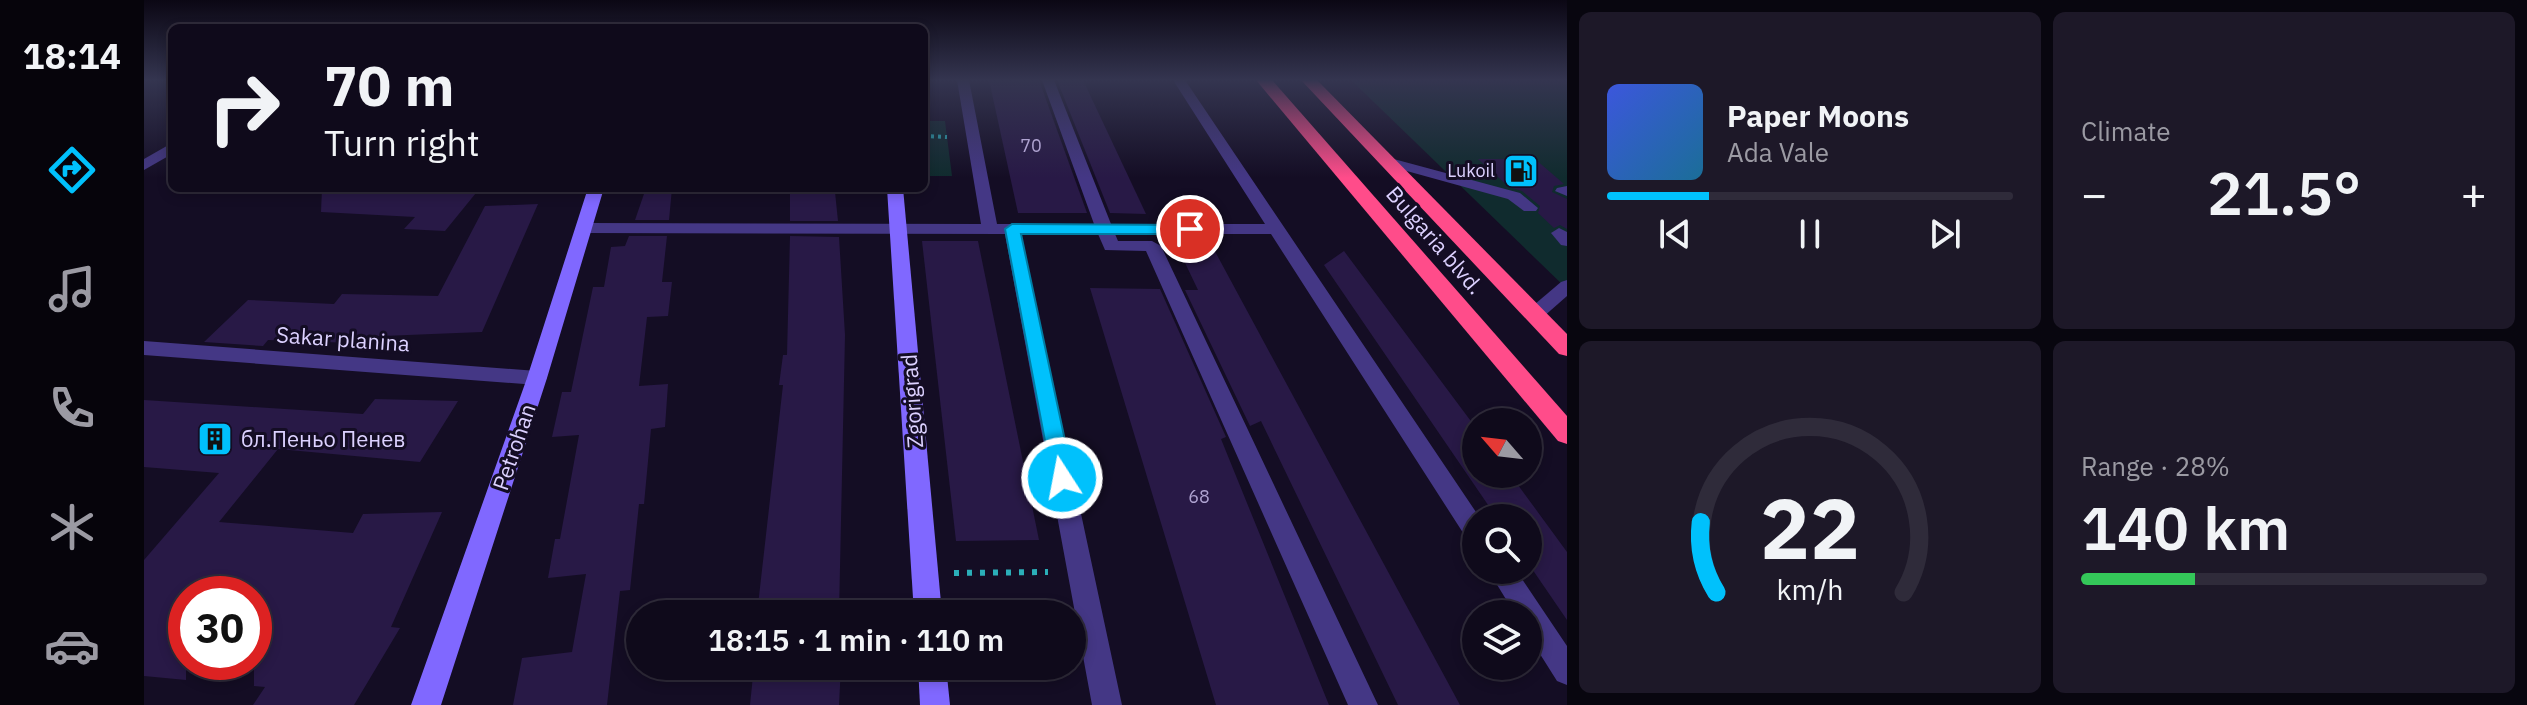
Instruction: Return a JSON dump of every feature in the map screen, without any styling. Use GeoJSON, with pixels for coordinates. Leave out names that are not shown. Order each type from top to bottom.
{"type":"FeatureCollection","features":[{"type":"Feature","properties":{"kind":"highway","name":"Bulgaria blvd."},"geometry":{"type":"LineString","coordinates":[[1292,113],[1567,434]]}},
{"type":"Feature","properties":{"kind":"highway","name":"Bulgaria blvd."},"geometry":{"type":"LineString","coordinates":[[1341,113],[1567,348]]}},
{"type":"Feature","properties":{"kind":"street"},"geometry":{"type":"LineString","coordinates":[[971,113],[1081,572],[1107,705]]}},
{"type":"Feature","properties":{"kind":"street"},"geometry":{"type":"LineString","coordinates":[[1060,113],[1111,246],[1152,246],[1363,705]]}},
{"type":"Feature","properties":{"kind":"street"},"geometry":{"type":"LineString","coordinates":[[1201,113],[1462,511]]}},
{"type":"Feature","properties":{"kind":"street"},"geometry":{"type":"LineString","coordinates":[[144,151],[168,151]]}},
{"type":"Feature","properties":{"kind":"street"},"geometry":{"type":"LineString","coordinates":[[144,166],[168,152]]}},
{"type":"Feature","properties":{"kind":"street"},"geometry":{"type":"LineString","coordinates":[[1390,162],[1514,196],[1530,208]]}},
{"type":"Feature","properties":{"kind":"street"},"geometry":{"type":"LineString","coordinates":[[1495,190],[1523,190]]}},
{"type":"Feature","properties":{"kind":"street","name":"Petrohan"},"geometry":{"type":"LineString","coordinates":[[426,705],[537,378],[595,192]]}},
{"type":"Feature","properties":{"kind":"street","name":"Zgorigrad"},"geometry":{"type":"LineString","coordinates":[[895,192],[927,600]]}},
{"type":"Feature","properties":{"kind":"street"},"geometry":{"type":"LineString","coordinates":[[586,228],[1278,229]]}},
{"type":"Feature","properties":{"kind":"street"},"geometry":{"type":"LineString","coordinates":[[1535,314],[1567,286]]}},
{"type":"Feature","properties":{"kind":"street","name":"Sakar planina"},"geometry":{"type":"LineString","coordinates":[[144,348],[537,378]]}},
{"type":"Feature","properties":{"kind":"street"},"geometry":{"type":"LineString","coordinates":[[1510,584],[1567,671]]}},
{"type":"Feature","properties":{"kind":"street"},"geometry":{"type":"LineString","coordinates":[[933,680],[935,705]]}},
{"type":"Feature","properties":{"kind":"path"},"geometry":{"type":"LineString","coordinates":[[925,573],[1081,572]]}},
{"type":"Feature","properties":{"kind":"green space"},"geometry":{"type":"Polygon","coordinates":[[[1385,113],[1567,113],[1567,289],[1385,113]]]}},
{"type":"Feature","properties":{"kind":"green space"},"geometry":{"type":"Polygon","coordinates":[[[928,121],[945,121],[952,176],[928,176],[928,121]]]}},
{"type":"Feature","properties":{"kind":"building"},"geometry":{"type":"Polygon","coordinates":[[[996,113],[1051,113],[1087,213],[1018,213],[996,113]]]}},
{"type":"Feature","properties":{"kind":"building"},"geometry":{"type":"Polygon","coordinates":[[[1070,113],[1098,113],[1146,214],[1110,213],[1070,113]]]}},
{"type":"Feature","properties":{"kind":"building"},"geometry":{"type":"Polygon","coordinates":[[[1478,159],[1535,159],[1564,184],[1554,186],[1552,192],[1567,199],[1567,229],[1560,225],[1554,228],[1538,213],[1540,206],[1522,191],[1509,187],[1478,159]]]}},
{"type":"Feature","properties":{"kind":"building"},"geometry":{"type":"Polygon","coordinates":[[[322,192],[477,192],[445,231],[404,229],[415,217],[321,212],[322,192]]]}},
{"type":"Feature","properties":{"kind":"building"},"geometry":{"type":"Polygon","coordinates":[[[645,192],[672,192],[669,220],[635,220],[645,192]]]}},
{"type":"Feature","properties":{"kind":"building"},"geometry":{"type":"Polygon","coordinates":[[[790,192],[835,192],[838,221],[790,221],[790,192]]]}},
{"type":"Feature","properties":{"kind":"building"},"geometry":{"type":"Polygon","coordinates":[[[538,204],[482,332],[358,337],[353,343],[268,340],[263,346],[204,342],[248,300],[334,304],[342,294],[438,296],[485,206],[538,204]]]}},
{"type":"Feature","properties":{"kind":"building"},"geometry":{"type":"Polygon","coordinates":[[[629,236],[667,236],[662,282],[672,282],[668,316],[647,317],[639,386],[668,384],[665,427],[651,429],[644,504],[639,504],[630,590],[620,591],[607,705],[513,705],[522,658],[572,652],[586,574],[548,578],[555,539],[560,539],[579,435],[552,437],[562,392],[571,392],[593,287],[604,287],[611,247],[625,246],[629,236]]]}},
{"type":"Feature","properties":{"kind":"building"},"geometry":{"type":"Polygon","coordinates":[[[790,236],[839,237],[845,335],[839,600],[759,600],[783,385],[779,385],[783,355],[787,355],[790,236]]]}},
{"type":"Feature","properties":{"kind":"building"},"geometry":{"type":"Polygon","coordinates":[[[922,241],[978,241],[1039,540],[956,541],[922,241]]]}},
{"type":"Feature","properties":{"kind":"building"},"geometry":{"type":"Polygon","coordinates":[[[1176,244],[1211,244],[1460,705],[1398,705],[1261,421],[1250,426],[1185,290],[1198,290],[1176,244]]]}},
{"type":"Feature","properties":{"kind":"building"},"geometry":{"type":"Polygon","coordinates":[[[1344,251],[1462,409],[1462,467],[1324,265],[1344,251]]]}},
{"type":"Feature","properties":{"kind":"building"},"geometry":{"type":"Polygon","coordinates":[[[1090,288],[1160,289],[1226,437],[1221,439],[1329,705],[1216,705],[1090,288]]]}},
{"type":"Feature","properties":{"kind":"building"},"geometry":{"type":"Polygon","coordinates":[[[375,399],[458,401],[420,462],[278,449],[219,522],[353,533],[363,514],[442,512],[391,627],[400,628],[354,705],[253,705],[265,687],[254,686],[254,680],[272,680],[272,576],[168,576],[168,678],[144,676],[144,560],[219,473],[144,467],[144,400],[363,414],[375,399]]]}},
{"type":"Feature","properties":{"kind":"building"},"geometry":{"type":"Polygon","coordinates":[[[1476,488],[1520,488],[1532,504],[1487,504],[1476,488]]]}},
{"type":"Feature","properties":{"kind":"building"},"geometry":{"type":"Polygon","coordinates":[[[1542,518],[1567,552],[1567,620],[1542,583],[1542,518]]]}},
{"type":"Feature","properties":{"kind":"building"},"geometry":{"type":"Polygon","coordinates":[[[753,680],[840,680],[839,705],[750,705],[753,680]]]}},
{"type":"Feature","properties":{"kind":"place","name":"Lukoil"},"geometry":{"type":"Point","coordinates":[1521,171]}},
{"type":"Feature","properties":{"kind":"place","name":"бл.Пеньо Пенев"},"geometry":{"type":"Point","coordinates":[215,439]}},
{"type":"Feature","properties":{"kind":"route"},"geometry":{"type":"LineString","coordinates":[[1062,478],[1012,229],[1190,229]]}}]}
